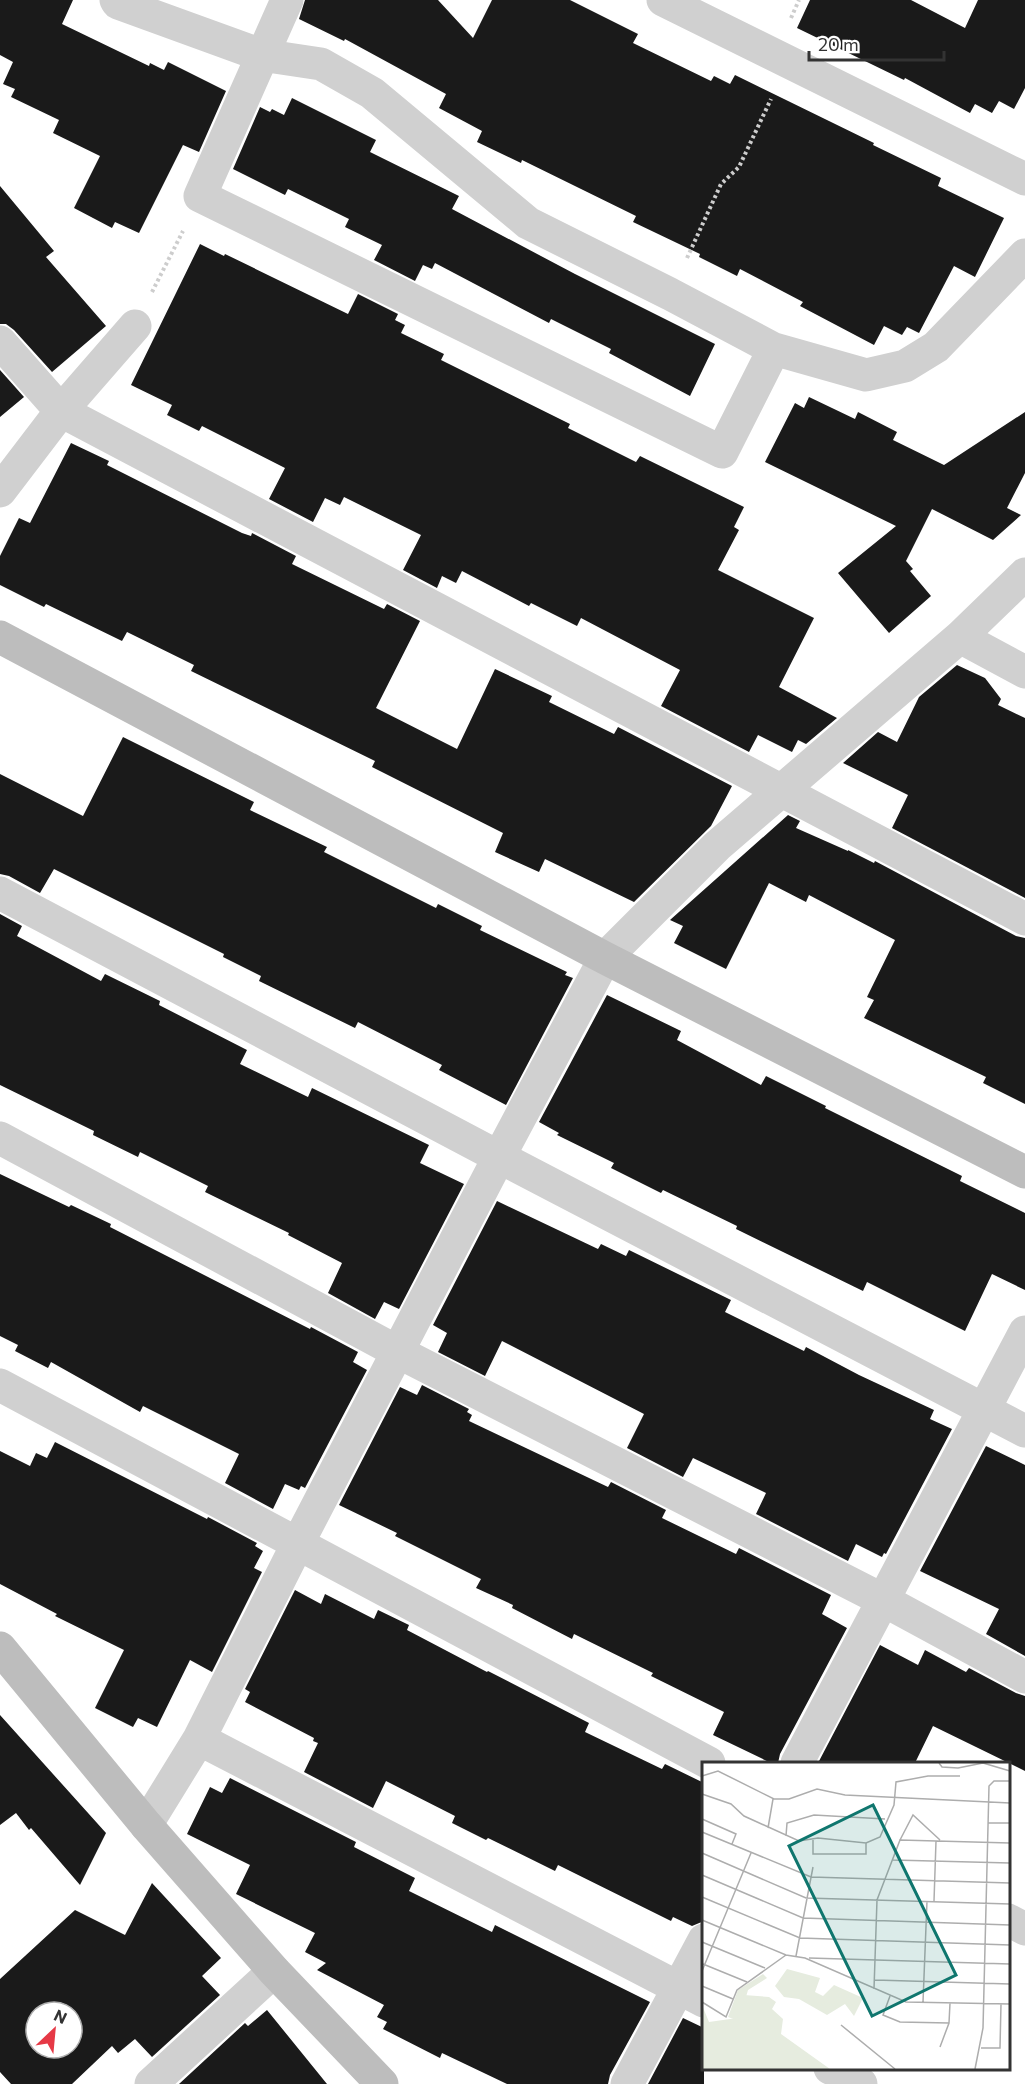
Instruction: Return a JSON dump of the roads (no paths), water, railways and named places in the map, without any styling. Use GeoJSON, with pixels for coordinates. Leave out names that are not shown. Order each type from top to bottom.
{"type":"FeatureCollection","features":[{"type":"Feature","properties":{"kind":"street"},"geometry":{"type":"LineString","coordinates":[[116,0],[118,3],[261,55],[321,64],[372,93],[528,223],[774,349],[866,375],[905,366],[936,347],[1025,255]]}},
{"type":"Feature","properties":{"kind":"street"},"geometry":{"type":"LineString","coordinates":[[287,0],[201,196],[722,452],[774,349]]}},
{"type":"Feature","properties":{"kind":"street"},"geometry":{"type":"LineString","coordinates":[[663,0],[1025,179]]}},
{"type":"Feature","properties":{"kind":"street"},"geometry":{"type":"LineString","coordinates":[[0,491],[61,411],[135,326]]}},
{"type":"Feature","properties":{"kind":"street"},"geometry":{"type":"LineString","coordinates":[[0,342],[61,411],[780,792],[1025,919]]}},
{"type":"Feature","properties":{"kind":"street"},"geometry":{"type":"LineString","coordinates":[[146,1825],[199,1739],[298,1543],[605,958],[717,846],[960,637],[1025,574]]}},
{"type":"Feature","properties":{"kind":"street"},"geometry":{"type":"LineString","coordinates":[[0,637],[605,958],[1025,1172]]}},
{"type":"Feature","properties":{"kind":"street"},"geometry":{"type":"LineString","coordinates":[[960,637],[1025,672]]}},
{"type":"Feature","properties":{"kind":"street"},"geometry":{"type":"LineString","coordinates":[[0,893],[499,1157],[1025,1431]]}},
{"type":"Feature","properties":{"kind":"street"},"geometry":{"type":"LineString","coordinates":[[0,1138],[398,1352],[883,1600],[1025,1677]]}},
{"type":"Feature","properties":{"kind":"street"},"geometry":{"type":"LineString","coordinates":[[798,1762],[1025,1332]]}},
{"type":"Feature","properties":{"kind":"street"},"geometry":{"type":"LineString","coordinates":[[0,1385],[707,1762]]}},
{"type":"Feature","properties":{"kind":"street"},"geometry":{"type":"LineString","coordinates":[[0,1648],[146,1825],[274,1971],[382,2084]]}},
{"type":"Feature","properties":{"kind":"street"},"geometry":{"type":"LineString","coordinates":[[199,1739],[691,1994]]}},
{"type":"Feature","properties":{"kind":"street"},"geometry":{"type":"LineString","coordinates":[[1010,1921],[1025,1929]]}},
{"type":"Feature","properties":{"kind":"street"},"geometry":{"type":"LineString","coordinates":[[627,2084],[691,1994],[702,1948]]}},
{"type":"Feature","properties":{"kind":"street"},"geometry":{"type":"LineString","coordinates":[[151,2084],[274,1971]]}},
{"type":"Feature","properties":{"kind":"street"},"geometry":{"type":"LineString","coordinates":[[834,2069],[861,2084]]}}]}
